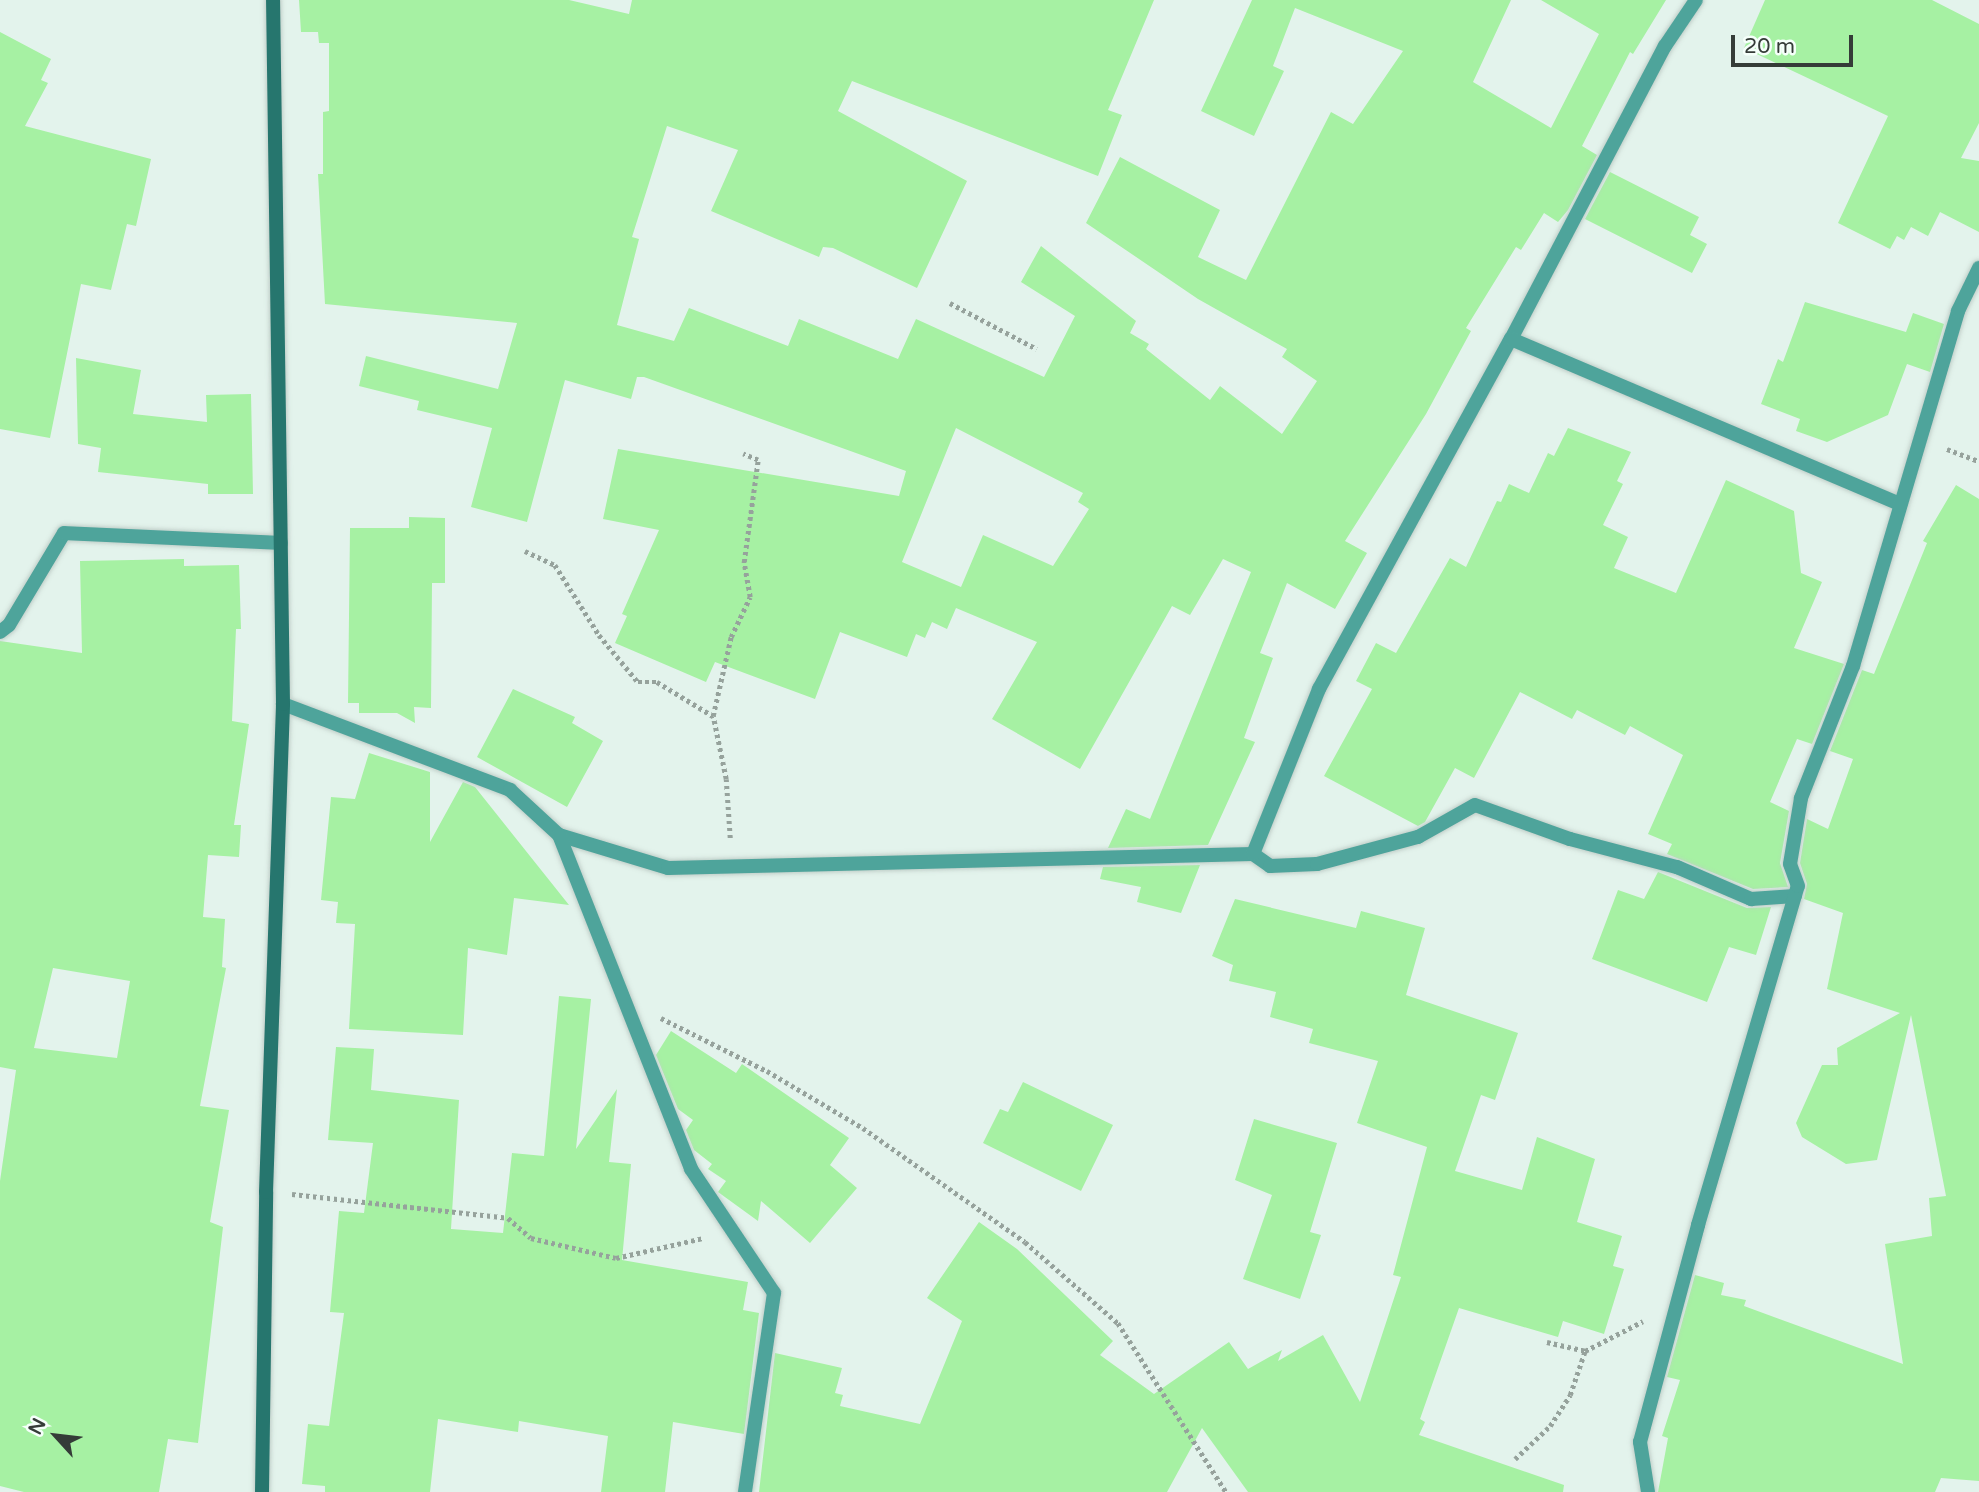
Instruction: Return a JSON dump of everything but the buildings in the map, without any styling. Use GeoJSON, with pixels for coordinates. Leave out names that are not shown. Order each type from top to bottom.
{"type":"FeatureCollection","features":[{"type":"Feature","properties":{"kind":"street"},"geometry":{"type":"LineString","coordinates":[[262,1492],[266,1192],[283,704],[273,0]]}},
{"type":"Feature","properties":{"kind":"street"},"geometry":{"type":"LineString","coordinates":[[1253,854],[1319,689],[1511,338],[1665,46],[1696,0]]}},
{"type":"Feature","properties":{"kind":"street"},"geometry":{"type":"LineString","coordinates":[[1648,1492],[1640,1442],[1698,1225],[1798,886],[1790,864],[1801,799],[1853,666],[1958,311],[1979,268]]}},
{"type":"Feature","properties":{"kind":"street"},"geometry":{"type":"LineString","coordinates":[[1511,338],[1900,504]]}},
{"type":"Feature","properties":{"kind":"street"},"geometry":{"type":"LineString","coordinates":[[0,632],[9,625],[64,533],[281,543]]}},
{"type":"Feature","properties":{"kind":"street"},"geometry":{"type":"LineString","coordinates":[[283,704],[510,790],[559,835],[668,868],[1253,854],[1270,866],[1317,864],[1418,837],[1475,804],[1570,839],[1677,867],[1751,899],[1795,896]]}},
{"type":"Feature","properties":{"kind":"street"},"geometry":{"type":"LineString","coordinates":[[559,835],[620,997],[691,1170],[774,1293],[745,1492]]}},
{"type":"Feature","properties":{"kind":"path"},"geometry":{"type":"LineString","coordinates":[[950,303],[1037,349]]}},
{"type":"Feature","properties":{"kind":"path"},"geometry":{"type":"LineString","coordinates":[[732,867],[726,779],[713,716],[731,637],[750,597],[744,562],[758,460],[743,454]]}},
{"type":"Feature","properties":{"kind":"path"},"geometry":{"type":"LineString","coordinates":[[525,551],[555,565],[599,635],[638,682],[657,682],[713,716]]}},
{"type":"Feature","properties":{"kind":"path"},"geometry":{"type":"LineString","coordinates":[[620,997],[767,1071],[863,1128],[1025,1242],[1118,1323],[1226,1492]]}},
{"type":"Feature","properties":{"kind":"path"},"geometry":{"type":"LineString","coordinates":[[266,1192],[508,1217],[531,1238],[616,1258],[733,1231]]}},
{"type":"Feature","properties":{"kind":"path"},"geometry":{"type":"LineString","coordinates":[[1547,1342],[1585,1351],[1609,1338]]}},
{"type":"Feature","properties":{"kind":"path"},"geometry":{"type":"LineString","coordinates":[[1516,1459],[1550,1426],[1570,1395],[1585,1351]]}}]}
